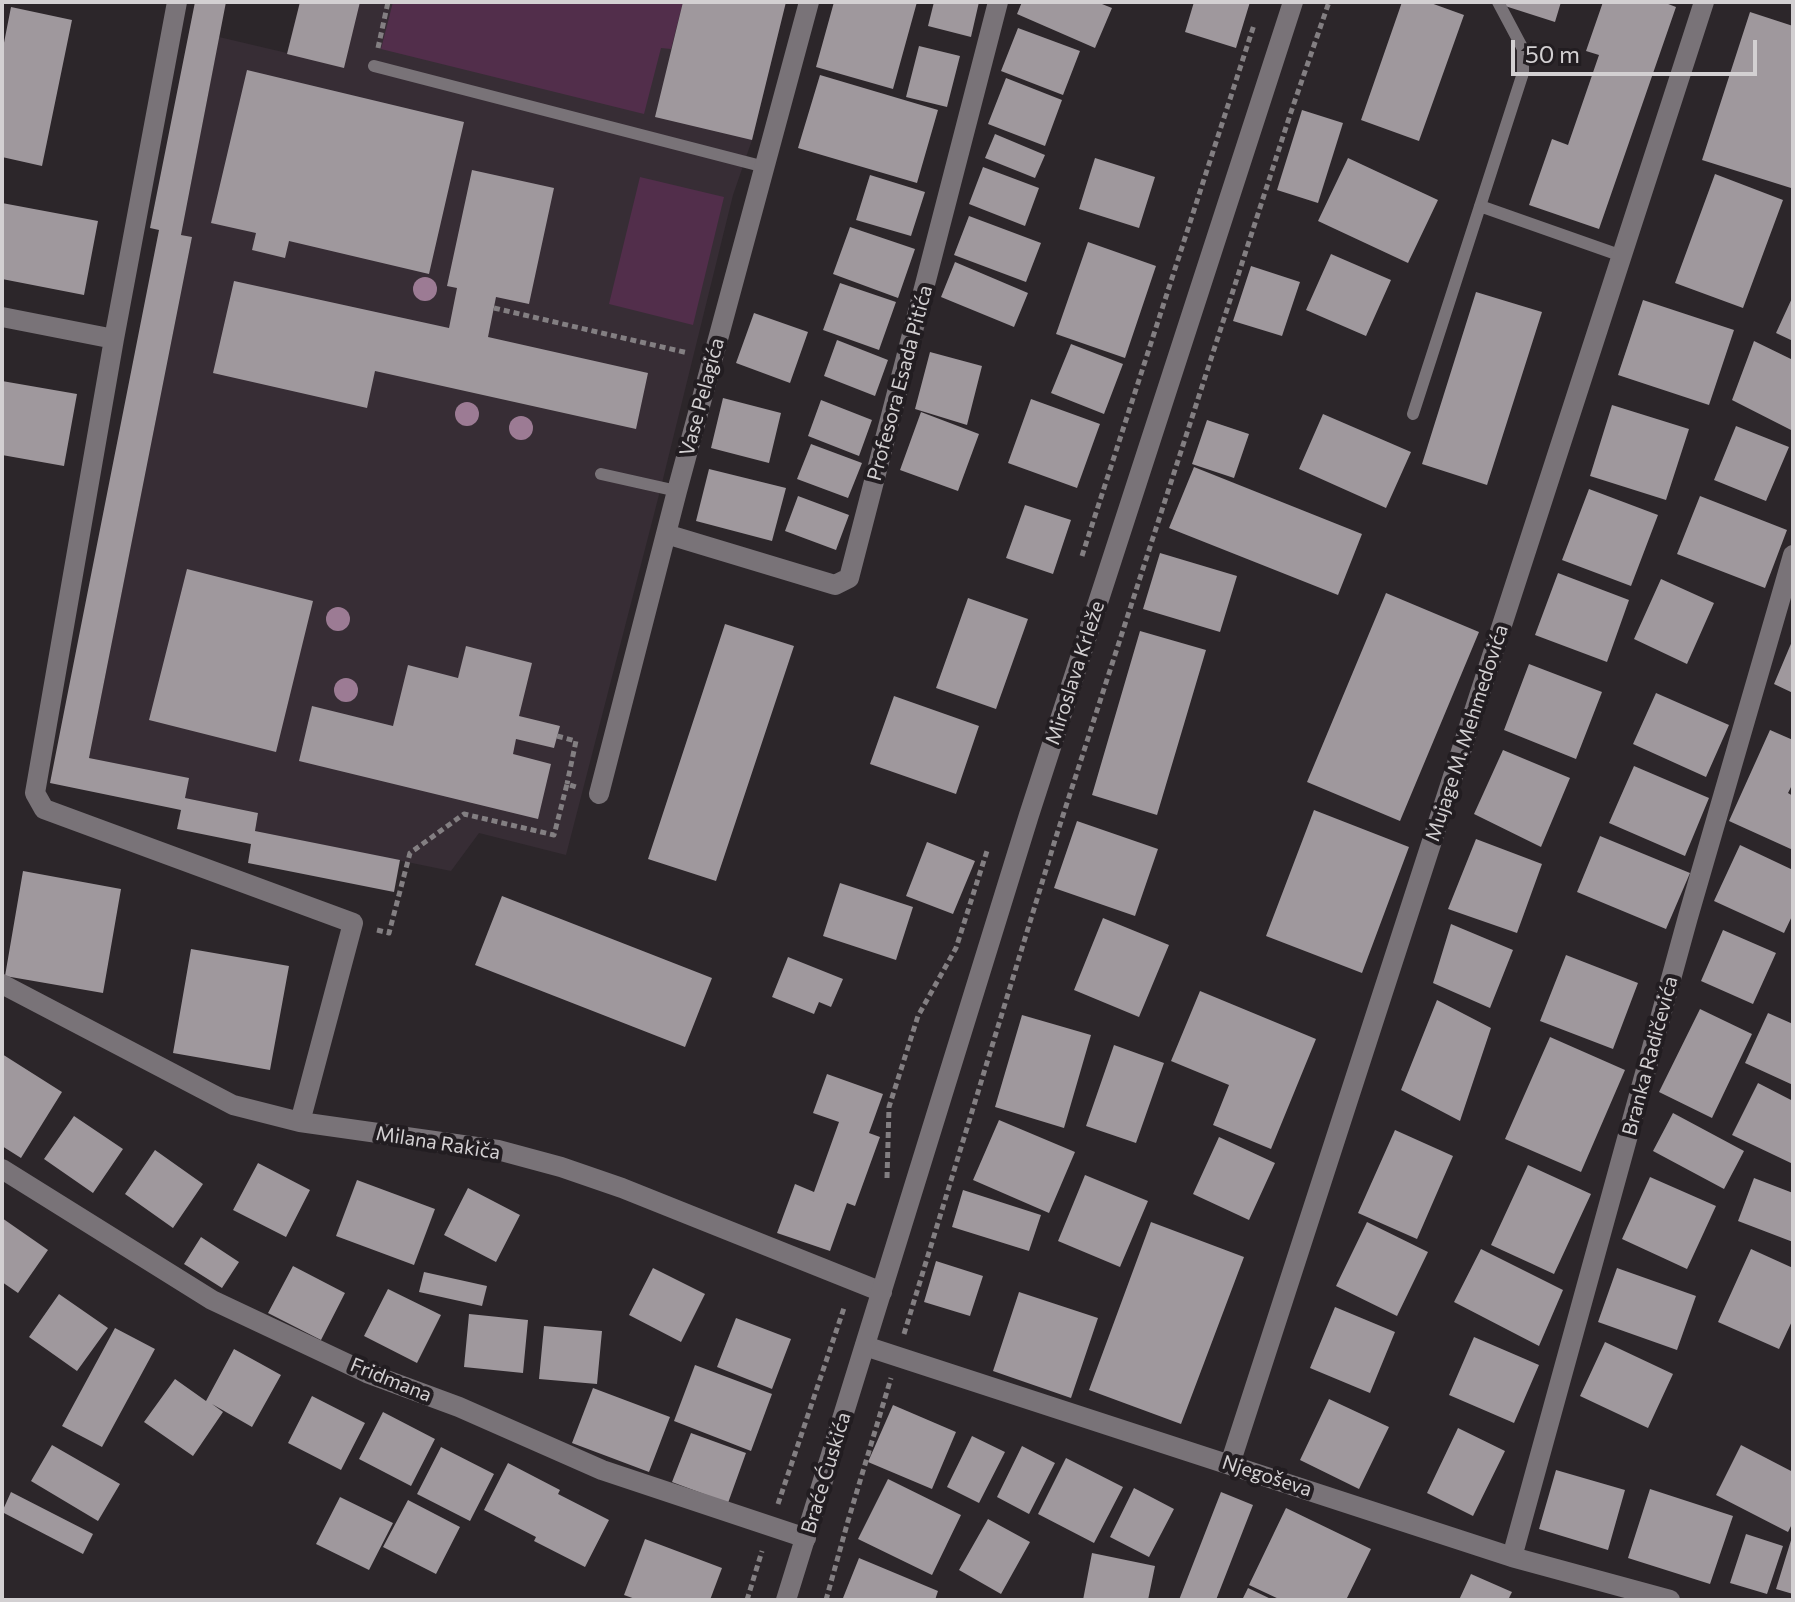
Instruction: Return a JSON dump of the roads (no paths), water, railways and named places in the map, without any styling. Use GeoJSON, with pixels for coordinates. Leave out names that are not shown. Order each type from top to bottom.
{"type":"FeatureCollection","features":[{"type":"Feature","properties":{"kind":"street"},"geometry":{"type":"LineString","coordinates":[[177,2],[114,339],[35,793],[44,809],[353,923],[300,1122]]}},
{"type":"Feature","properties":{"kind":"street","name":"Vase Pelagića"},"geometry":{"type":"LineString","coordinates":[[599,794],[809,2]]}},
{"type":"Feature","properties":{"kind":"street","name":"Profesora Esada Pitića"},"geometry":{"type":"LineString","coordinates":[[666,534],[835,585],[849,578],[998,2]]}},
{"type":"Feature","properties":{"kind":"street","name":"Miroslava Krleže"},"geometry":{"type":"LineString","coordinates":[[865,1346],[1029,815],[1293,2]]}},
{"type":"Feature","properties":{"kind":"street","name":"Mujage M. Mehmedovića"},"geometry":{"type":"LineString","coordinates":[[1230,1464],[1704,2]]}},
{"type":"Feature","properties":{"kind":"street"},"geometry":{"type":"LineString","coordinates":[[2,317],[114,339]]}},
{"type":"Feature","properties":{"kind":"street","name":"Branka Radičevića"},"geometry":{"type":"LineString","coordinates":[[1512,1557],[1693,901],[1793,555]]}},
{"type":"Feature","properties":{"kind":"street","name":"Milana Rakiča"},"geometry":{"type":"LineString","coordinates":[[2,984],[233,1105],[300,1122],[498,1150],[561,1167],[622,1188],[882,1292]]}},
{"type":"Feature","properties":{"kind":"street","name":"Fridmana"},"geometry":{"type":"LineString","coordinates":[[2,1169],[212,1300],[367,1373],[459,1407],[602,1470],[806,1538]]}},
{"type":"Feature","properties":{"kind":"street","name":"Njegoševa"},"geometry":{"type":"LineString","coordinates":[[865,1346],[1512,1557],[1670,1600]]}},
{"type":"Feature","properties":{"kind":"street","name":"Braće Ćuskića"},"geometry":{"type":"LineString","coordinates":[[786,1600],[865,1346]]}},
{"type":"Feature","properties":{"kind":"lane"},"geometry":{"type":"LineString","coordinates":[[1413,414],[1523,73],[1523,49],[1498,2]]}},
{"type":"Feature","properties":{"kind":"lane"},"geometry":{"type":"LineString","coordinates":[[374,66],[765,167]]}},
{"type":"Feature","properties":{"kind":"lane"},"geometry":{"type":"LineString","coordinates":[[1480,206],[1622,256]]}},
{"type":"Feature","properties":{"kind":"lane"},"geometry":{"type":"LineString","coordinates":[[601,474],[677,491]]}}]}
